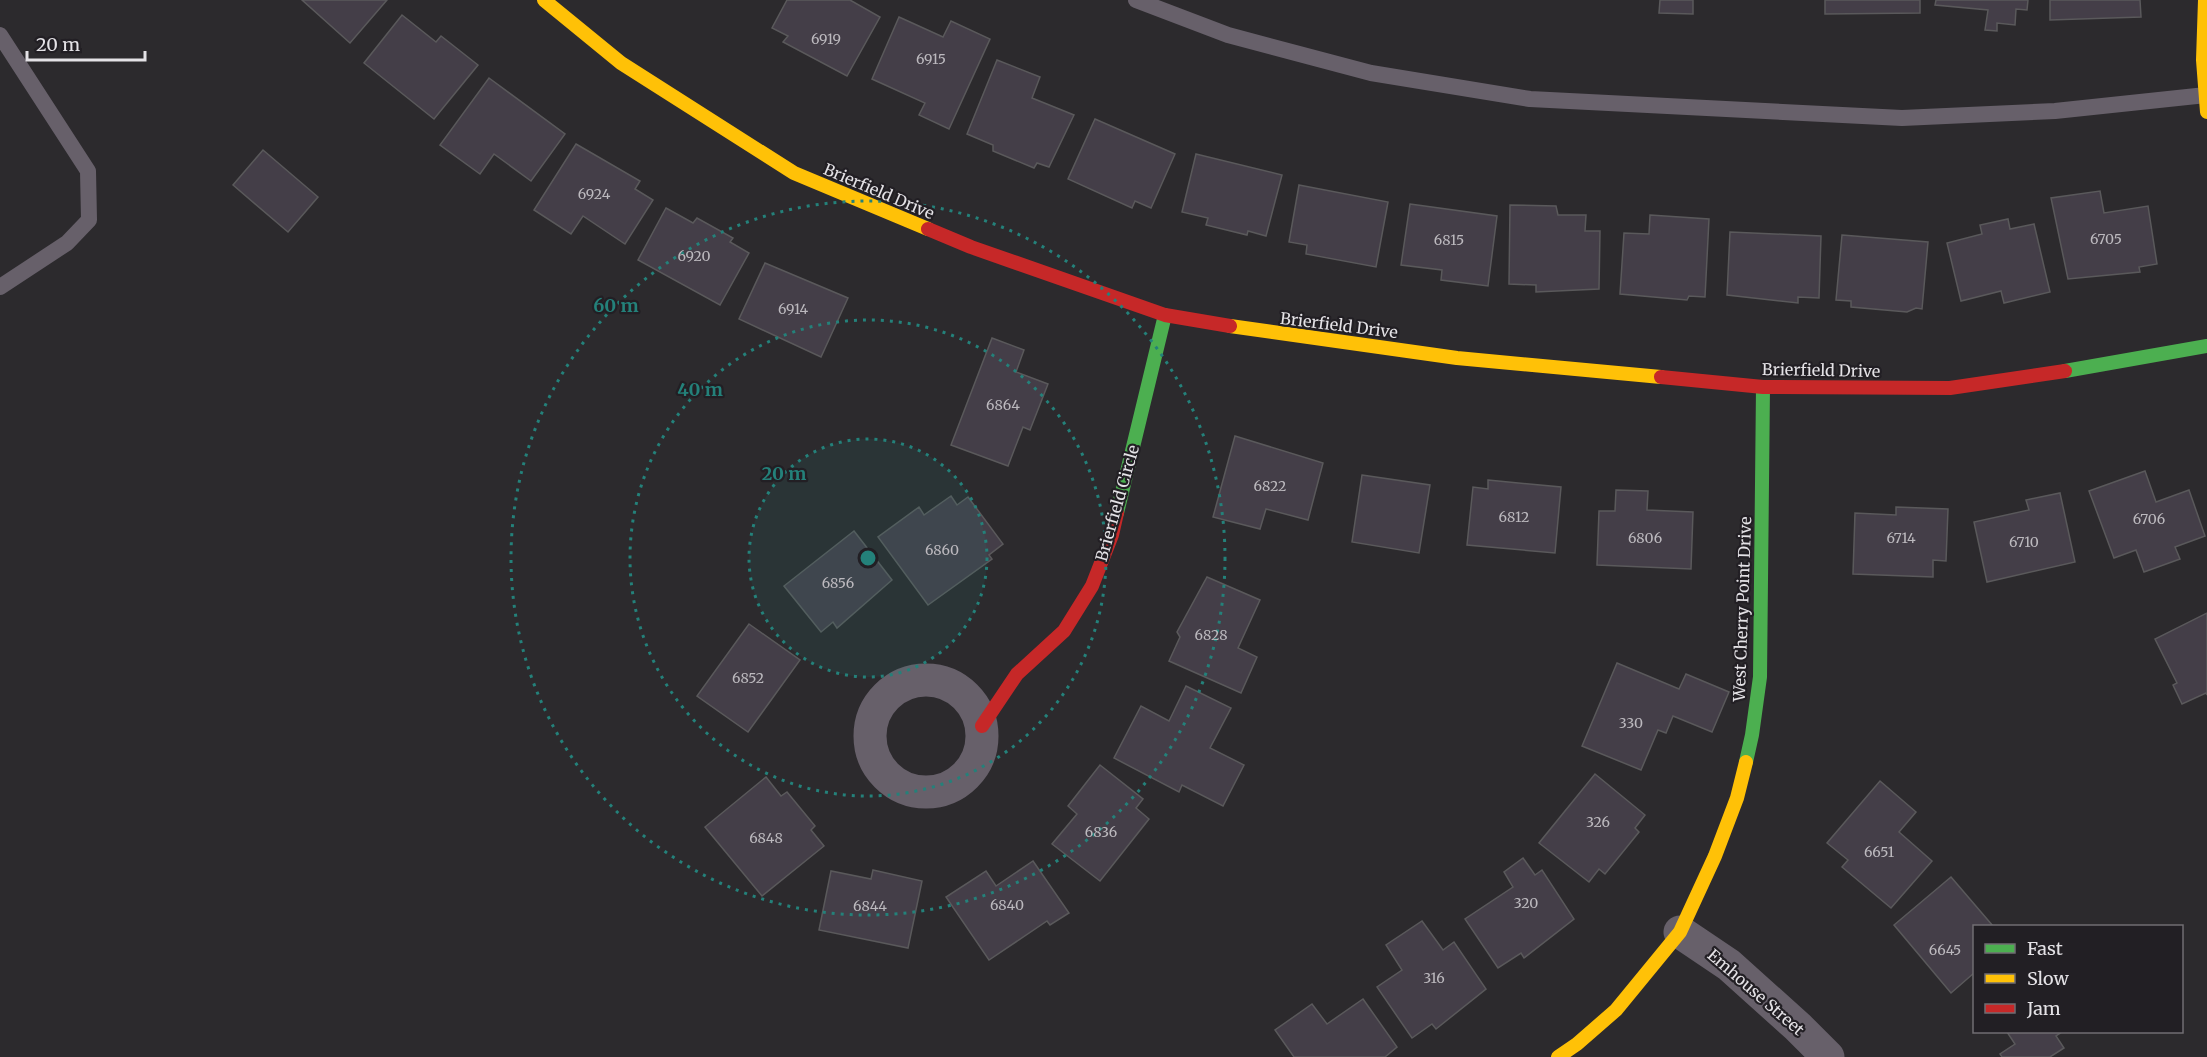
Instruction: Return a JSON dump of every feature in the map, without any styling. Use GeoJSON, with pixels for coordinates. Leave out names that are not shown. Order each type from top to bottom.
{"type":"FeatureCollection","features":[{"type":"Feature","properties":{"kind":"street","name":"Brierfield Drive"},"geometry":{"type":"LineString","coordinates":[[544,0],[621,63],[794,172],[971,247],[1165,315],[1265,332],[1457,358],[1763,387],[1950,388],[2027,378],[2207,346]]}},
{"type":"Feature","properties":{"kind":"street"},"geometry":{"type":"LineString","coordinates":[[2205,0],[2203,60],[2206,104]]}},
{"type":"Feature","properties":{"kind":"street","name":"Brierfield Circle"},"geometry":{"type":"LineString","coordinates":[[981,726],[1017,674],[1064,631],[1092,586],[1112,534],[1165,315]]}},
{"type":"Feature","properties":{"kind":"street","name":"West Cherry Point Drive"},"geometry":{"type":"LineString","coordinates":[[1558,1057],[1577,1044],[1616,1010],[1680,932],[1715,856],[1737,798],[1752,735],[1760,677],[1763,387]]}},
{"type":"Feature","properties":{"kind":"street","name":"Emhouse Street"},"geometry":{"type":"LineString","coordinates":[[1680,932],[1729,965],[1828,1057]]}},
{"type":"Feature","properties":{"kind":"lane"},"geometry":{"type":"LineString","coordinates":[[1136,0],[1228,35],[1371,73],[1530,99],[1902,118],[2206,104]]}},
{"type":"Feature","properties":{"kind":"lane"},"geometry":{"type":"LineString","coordinates":[[0,35],[88,171],[89,220],[66,243],[0,287]]}},
{"type":"Feature","properties":{"kind":"building"},"geometry":{"type":"Polygon","coordinates":[[[302,0],[387,0],[350,43],[302,0]]]}},
{"type":"Feature","properties":{"kind":"building"},"geometry":{"type":"Polygon","coordinates":[[[787,0],[850,0],[880,17],[847,76],[783,42],[788,36],[772,28],[787,0]]]}},
{"type":"Feature","properties":{"kind":"building"},"geometry":{"type":"Polygon","coordinates":[[[1660,0],[1693,0],[1693,14],[1659,13],[1660,0]]]}},
{"type":"Feature","properties":{"kind":"building"},"geometry":{"type":"Polygon","coordinates":[[[1825,0],[1920,0],[1920,13],[1825,14],[1825,0]]]}},
{"type":"Feature","properties":{"kind":"building"},"geometry":{"type":"Polygon","coordinates":[[[1936,0],[2028,0],[2027,10],[2016,9],[2015,25],[1997,23],[1997,31],[1985,30],[1988,10],[1935,5],[1936,0]]]}},
{"type":"Feature","properties":{"kind":"building"},"geometry":{"type":"Polygon","coordinates":[[[2050,0],[2140,0],[2141,17],[2050,20],[2050,0]]]}},
{"type":"Feature","properties":{"kind":"building"},"geometry":{"type":"Polygon","coordinates":[[[402,15],[436,42],[441,36],[478,65],[434,119],[364,63],[402,15]]]}},
{"type":"Feature","properties":{"kind":"building"},"geometry":{"type":"Polygon","coordinates":[[[899,17],[943,37],[951,21],[990,39],[949,129],[919,115],[925,103],[872,79],[899,17]]]}},
{"type":"Feature","properties":{"kind":"building"},"geometry":{"type":"Polygon","coordinates":[[[997,60],[1040,77],[1032,98],[1074,115],[1049,167],[1037,163],[1034,168],[993,151],[993,145],[967,134],[997,60]]]}},
{"type":"Feature","properties":{"kind":"building"},"geometry":{"type":"Polygon","coordinates":[[[489,78],[565,134],[531,181],[494,154],[480,174],[440,145],[489,78]]]}},
{"type":"Feature","properties":{"kind":"building"},"geometry":{"type":"Polygon","coordinates":[[[1095,119],[1175,154],[1151,208],[1135,201],[1132,208],[1068,179],[1095,119]]]}},
{"type":"Feature","properties":{"kind":"building"},"geometry":{"type":"Polygon","coordinates":[[[576,144],[640,181],[635,189],[653,200],[625,244],[583,216],[571,234],[534,210],[576,144]]]}},
{"type":"Feature","properties":{"kind":"building"},"geometry":{"type":"Polygon","coordinates":[[[263,150],[318,197],[288,232],[233,185],[263,150]]]}},
{"type":"Feature","properties":{"kind":"building"},"geometry":{"type":"Polygon","coordinates":[[[1196,154],[1282,175],[1266,236],[1248,231],[1247,235],[1206,225],[1208,218],[1182,212],[1196,154]]]}},
{"type":"Feature","properties":{"kind":"building"},"geometry":{"type":"Polygon","coordinates":[[[1299,185],[1388,202],[1376,267],[1306,254],[1307,245],[1289,242],[1299,185]]]}},
{"type":"Feature","properties":{"kind":"building"},"geometry":{"type":"Polygon","coordinates":[[[2100,191],[2104,213],[2148,206],[2157,264],[2139,267],[2140,272],[2068,279],[2051,198],[2100,191]]]}},
{"type":"Feature","properties":{"kind":"building"},"geometry":{"type":"Polygon","coordinates":[[[1410,204],[1497,216],[1488,286],[1441,280],[1442,270],[1401,265],[1410,204]]]}},
{"type":"Feature","properties":{"kind":"building"},"geometry":{"type":"Polygon","coordinates":[[[1510,205],[1556,206],[1558,215],[1586,215],[1585,231],[1600,231],[1599,289],[1536,292],[1536,285],[1509,284],[1510,205]]]}},
{"type":"Feature","properties":{"kind":"building"},"geometry":{"type":"Polygon","coordinates":[[[666,208],[693,223],[697,218],[733,238],[730,242],[749,253],[720,305],[638,260],[666,208]]]}},
{"type":"Feature","properties":{"kind":"building"},"geometry":{"type":"Polygon","coordinates":[[[1650,215],[1709,219],[1705,297],[1689,296],[1687,300],[1620,294],[1624,233],[1649,234],[1650,215]]]}},
{"type":"Feature","properties":{"kind":"building"},"geometry":{"type":"Polygon","coordinates":[[[2008,219],[2010,229],[2034,224],[2050,292],[2004,303],[2001,291],[1961,301],[1947,243],[1982,234],[1980,225],[2008,219]]]}},
{"type":"Feature","properties":{"kind":"building"},"geometry":{"type":"Polygon","coordinates":[[[1730,232],[1821,236],[1819,298],[1798,297],[1798,303],[1727,295],[1730,232]]]}},
{"type":"Feature","properties":{"kind":"building"},"geometry":{"type":"Polygon","coordinates":[[[1842,235],[1928,242],[1922,309],[1916,308],[1907,312],[1851,307],[1851,301],[1836,300],[1842,235]]]}},
{"type":"Feature","properties":{"kind":"building"},"geometry":{"type":"Polygon","coordinates":[[[765,263],[848,298],[821,357],[739,319],[765,263]]]}},
{"type":"Feature","properties":{"kind":"building"},"geometry":{"type":"Polygon","coordinates":[[[992,338],[1024,350],[1016,372],[1048,384],[1030,430],[1023,427],[1008,466],[951,445],[992,338]]]}},
{"type":"Feature","properties":{"kind":"building"},"geometry":{"type":"Polygon","coordinates":[[[1235,436],[1323,463],[1308,520],[1266,509],[1260,529],[1213,517],[1235,436]]]}},
{"type":"Feature","properties":{"kind":"building"},"geometry":{"type":"Polygon","coordinates":[[[2145,471],[2156,502],[2189,490],[2205,536],[2175,547],[2180,559],[2144,572],[2136,550],[2114,558],[2089,491],[2145,471]]]}},
{"type":"Feature","properties":{"kind":"building"},"geometry":{"type":"Polygon","coordinates":[[[1362,475],[1430,485],[1419,553],[1352,542],[1362,475]]]}},
{"type":"Feature","properties":{"kind":"building"},"geometry":{"type":"Polygon","coordinates":[[[1488,480],[1561,487],[1555,553],[1467,545],[1473,487],[1488,489],[1488,480]]]}},
{"type":"Feature","properties":{"kind":"building"},"geometry":{"type":"Polygon","coordinates":[[[1616,490],[1648,491],[1647,510],[1693,512],[1691,569],[1597,565],[1599,511],[1615,511],[1616,490]]]}},
{"type":"Feature","properties":{"kind":"building"},"geometry":{"type":"Polygon","coordinates":[[[2060,493],[2075,562],[1987,582],[1974,522],[2029,510],[2026,500],[2060,493]]]}},
{"type":"Feature","properties":{"kind":"building"},"geometry":{"type":"Polygon","coordinates":[[[951,496],[957,505],[968,497],[1003,544],[989,555],[992,559],[928,605],[878,537],[919,507],[924,515],[951,496]]]}},
{"type":"Feature","properties":{"kind":"building"},"geometry":{"type":"Polygon","coordinates":[[[1896,507],[1948,509],[1946,561],[1933,560],[1933,577],[1853,574],[1855,513],[1896,515],[1896,507]]]}},
{"type":"Feature","properties":{"kind":"building"},"geometry":{"type":"Polygon","coordinates":[[[854,531],[892,580],[837,628],[833,622],[821,632],[784,586],[854,531]]]}},
{"type":"Feature","properties":{"kind":"building"},"geometry":{"type":"Polygon","coordinates":[[[1207,577],[1260,600],[1238,648],[1257,657],[1241,693],[1169,661],[1180,637],[1177,632],[1207,577]]]}},
{"type":"Feature","properties":{"kind":"building"},"geometry":{"type":"Polygon","coordinates":[[[2207,613],[2207,695],[2206,693],[2182,704],[2173,685],[2177,683],[2155,639],[2207,613]]]}},
{"type":"Feature","properties":{"kind":"building"},"geometry":{"type":"Polygon","coordinates":[[[749,624],[800,660],[748,732],[697,696],[749,624]]]}},
{"type":"Feature","properties":{"kind":"building"},"geometry":{"type":"Polygon","coordinates":[[[1617,663],[1679,689],[1686,674],[1729,692],[1712,732],[1673,716],[1666,733],[1658,730],[1641,770],[1582,746],[1617,663]]]}},
{"type":"Feature","properties":{"kind":"building"},"geometry":{"type":"Polygon","coordinates":[[[1186,686],[1231,708],[1210,748],[1244,765],[1223,806],[1182,785],[1179,792],[1114,758],[1141,706],[1169,721],[1186,686]]]}},
{"type":"Feature","properties":{"kind":"building"},"geometry":{"type":"Polygon","coordinates":[[[1100,765],[1143,799],[1136,808],[1149,819],[1100,881],[1052,844],[1077,814],[1068,806],[1100,765]]]}},
{"type":"Feature","properties":{"kind":"building"},"geometry":{"type":"Polygon","coordinates":[[[1595,774],[1645,815],[1635,828],[1639,832],[1605,874],[1599,869],[1589,882],[1539,843],[1595,774]]]}},
{"type":"Feature","properties":{"kind":"building"},"geometry":{"type":"Polygon","coordinates":[[[766,777],[781,796],[787,792],[815,826],[811,830],[824,846],[762,896],[705,827],[766,777]]]}},
{"type":"Feature","properties":{"kind":"building"},"geometry":{"type":"Polygon","coordinates":[[[1880,781],[1916,812],[1899,832],[1932,861],[1891,908],[1842,867],[1848,860],[1827,843],[1880,781]]]}},
{"type":"Feature","properties":{"kind":"building"},"geometry":{"type":"Polygon","coordinates":[[[1523,858],[1535,875],[1542,870],[1574,919],[1524,958],[1521,953],[1498,968],[1465,919],[1513,887],[1504,872],[1523,858]]]}},
{"type":"Feature","properties":{"kind":"building"},"geometry":{"type":"Polygon","coordinates":[[[1033,861],[1069,913],[1050,925],[1047,921],[989,960],[946,897],[986,871],[996,886],[1033,861]]]}},
{"type":"Feature","properties":{"kind":"building"},"geometry":{"type":"Polygon","coordinates":[[[873,870],[922,881],[908,948],[819,930],[831,871],[871,879],[873,870]]]}},
{"type":"Feature","properties":{"kind":"building"},"geometry":{"type":"Polygon","coordinates":[[[1951,877],[1992,925],[1973,925],[1973,974],[1951,993],[1894,925],[1951,877]]]}},
{"type":"Feature","properties":{"kind":"building"},"geometry":{"type":"Polygon","coordinates":[[[1422,921],[1443,950],[1454,942],[1486,989],[1436,1029],[1432,1024],[1412,1038],[1377,987],[1402,970],[1386,945],[1422,921]]]}},
{"type":"Feature","properties":{"kind":"building"},"geometry":{"type":"Polygon","coordinates":[[[1363,999],[1397,1047],[1385,1057],[1294,1057],[1275,1030],[1312,1004],[1327,1024],[1363,999]]]}},
{"type":"Feature","properties":{"kind":"building"},"geometry":{"type":"Polygon","coordinates":[[[2008,1033],[2060,1033],[2056,1036],[2064,1048],[2050,1057],[2002,1057],[2000,1054],[2015,1044],[2008,1033]]]}},
{"type":"Feature","properties":{"kind":"traffic: fast"},"geometry":{"type":"LineString","coordinates":[[1117,513],[1165,315]]}},
{"type":"Feature","properties":{"kind":"traffic: fast"},"geometry":{"type":"LineString","coordinates":[[2065,371],[2207,346]]}},
{"type":"Feature","properties":{"kind":"traffic: fast"},"geometry":{"type":"LineString","coordinates":[[1746,762],[1760,677],[1763,387]]}},
{"type":"Feature","properties":{"kind":"traffic: slow"},"geometry":{"type":"LineString","coordinates":[[544,0],[621,63],[794,173],[928,229]]}},
{"type":"Feature","properties":{"kind":"traffic: slow"},"geometry":{"type":"LineString","coordinates":[[2205,0],[2203,60],[2207,112]]}},
{"type":"Feature","properties":{"kind":"traffic: slow"},"geometry":{"type":"LineString","coordinates":[[1230,326],[1457,358],[1661,377]]}},
{"type":"Feature","properties":{"kind":"traffic: slow"},"geometry":{"type":"LineString","coordinates":[[1558,1057],[1577,1044],[1616,1010],[1680,932],[1715,856],[1737,798],[1746,762]]}},
{"type":"Feature","properties":{"kind":"traffic: jam"},"geometry":{"type":"LineString","coordinates":[[928,229],[971,247],[1165,315],[1230,326]]}},
{"type":"Feature","properties":{"kind":"traffic: jam"},"geometry":{"type":"LineString","coordinates":[[1661,377],[1763,387],[1950,388],[2065,371]]}},
{"type":"Feature","properties":{"kind":"traffic: jam"},"geometry":{"type":"LineString","coordinates":[[982,726],[1017,674],[1064,631],[1092,586],[1112,535],[1117,513]]}}]}
